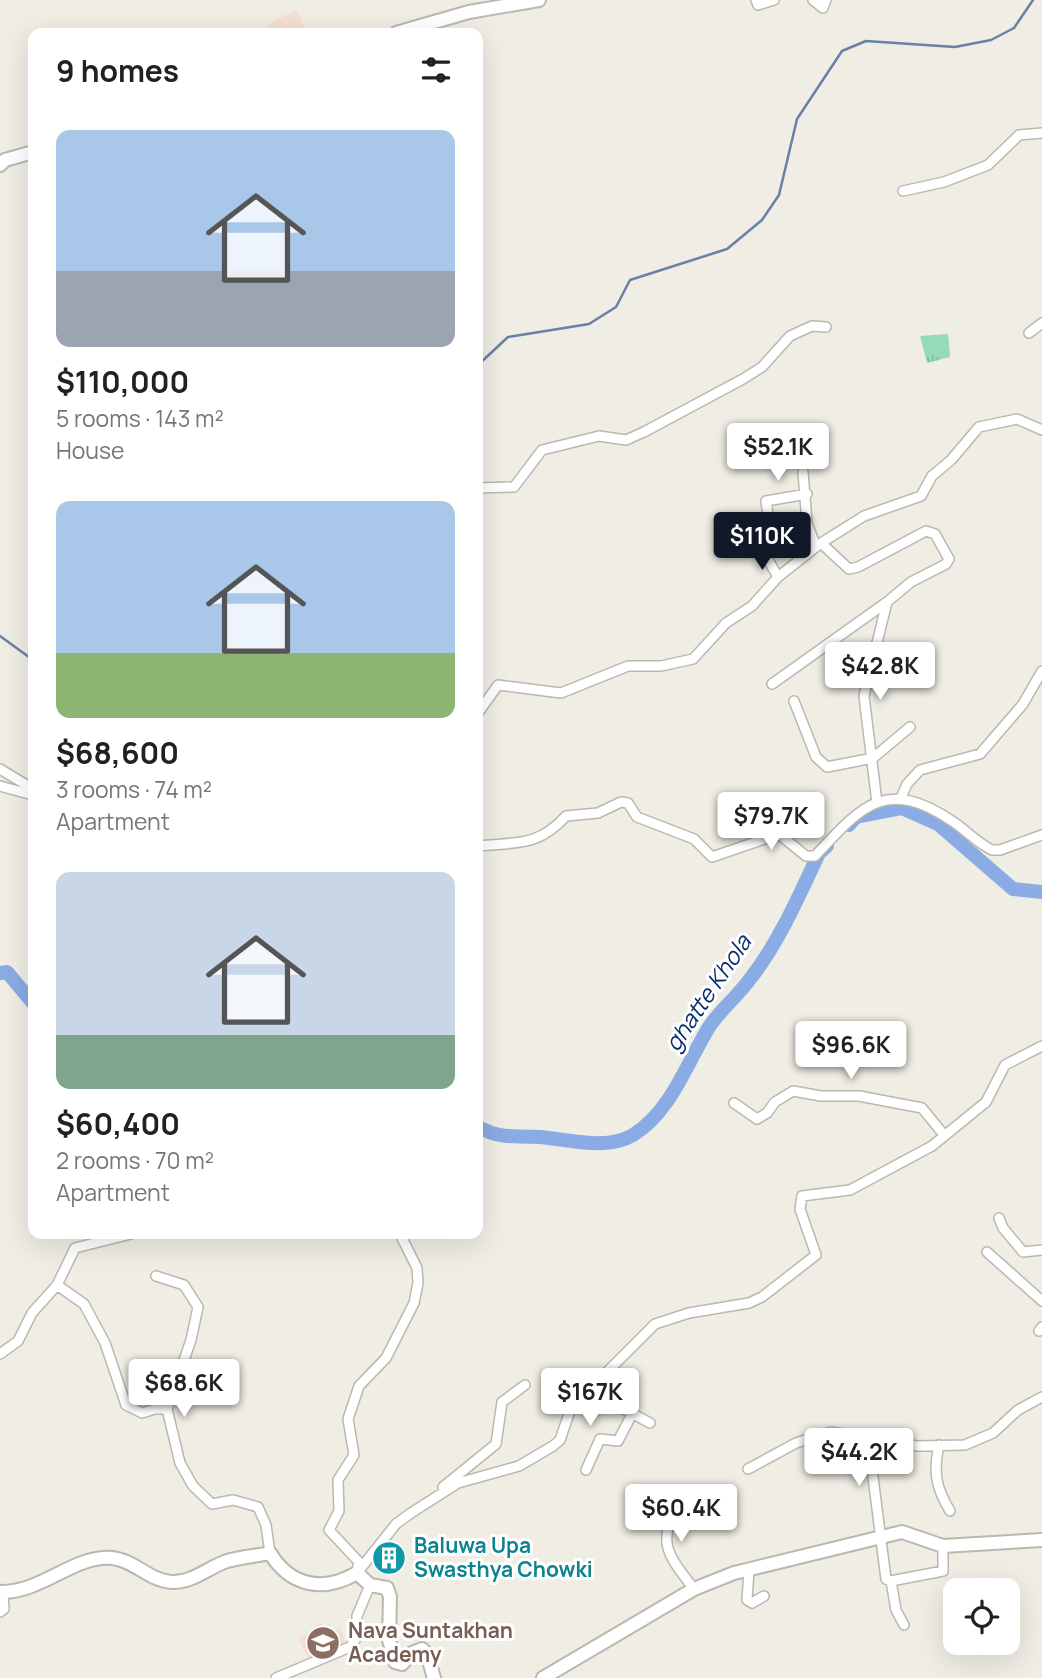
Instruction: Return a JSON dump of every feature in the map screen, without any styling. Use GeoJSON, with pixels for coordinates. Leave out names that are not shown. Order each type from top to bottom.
{"type":"FeatureCollection","features":[{"type":"Feature","properties":{"kind":"street"},"geometry":{"type":"LineString","coordinates":[[413,28],[469,12],[538,0]]}},
{"type":"Feature","properties":{"kind":"street"},"geometry":{"type":"LineString","coordinates":[[755,0],[758,5],[774,0]]}},
{"type":"Feature","properties":{"kind":"street"},"geometry":{"type":"LineString","coordinates":[[814,0],[823,8],[827,0]]}},
{"type":"Feature","properties":{"kind":"street"},"geometry":{"type":"LineString","coordinates":[[902,191],[968,174],[993,162],[1019,135],[1042,134]]}},
{"type":"Feature","properties":{"kind":"street"},"geometry":{"type":"LineString","coordinates":[[0,165],[5,160],[28,153]]}},
{"type":"Feature","properties":{"kind":"street"},"geometry":{"type":"LineString","coordinates":[[1029,333],[1042,323]]}},
{"type":"Feature","properties":{"kind":"street"},"geometry":{"type":"LineString","coordinates":[[483,488],[514,487],[542,450],[599,436],[626,440],[645,432],[762,367],[790,336],[812,326],[826,327]]}},
{"type":"Feature","properties":{"kind":"street"},"geometry":{"type":"LineString","coordinates":[[483,706],[498,685],[561,693],[628,666],[661,666],[694,659],[726,623],[752,606],[778,577],[818,545],[864,516],[921,496],[932,477],[951,460],[979,427],[1017,419],[1042,430]]}},
{"type":"Feature","properties":{"kind":"street"},"geometry":{"type":"LineString","coordinates":[[772,684],[911,582],[948,562],[948,554],[935,534],[926,531],[858,567],[849,569],[818,545],[807,523],[807,494],[803,472]]}},
{"type":"Feature","properties":{"kind":"street"},"geometry":{"type":"LineString","coordinates":[[778,577],[767,558],[772,543],[766,501],[807,494]]}},
{"type":"Feature","properties":{"kind":"street"},"geometry":{"type":"LineString","coordinates":[[877,803],[864,696],[887,602]]}},
{"type":"Feature","properties":{"kind":"street"},"geometry":{"type":"LineString","coordinates":[[901,798],[907,783],[920,770],[980,754],[1023,704],[1042,671]]}},
{"type":"Feature","properties":{"kind":"street"},"geometry":{"type":"LineString","coordinates":[[794,702],[816,757],[827,767],[873,758],[910,727]]}},
{"type":"Feature","properties":{"kind":"street"},"geometry":{"type":"LineString","coordinates":[[0,769],[28,786]]}},
{"type":"Feature","properties":{"kind":"street"},"geometry":{"type":"LineString","coordinates":[[0,786],[28,794]]}},
{"type":"Feature","properties":{"kind":"street"},"geometry":{"type":"LineString","coordinates":[[483,845],[536,840],[552,832],[566,816],[598,813],[621,802],[628,803],[637,817],[694,839],[712,857],[779,834],[806,856],[814,856],[856,812],[877,803],[901,798],[939,812],[992,850],[1009,848],[1042,835]]}},
{"type":"Feature","properties":{"kind":"street"},"geometry":{"type":"LineString","coordinates":[[156,1276],[184,1286],[198,1307],[191,1340],[167,1409],[174,1445],[193,1486],[212,1504],[233,1500],[258,1507],[266,1525],[270,1553],[290,1577],[331,1586],[357,1573],[396,1524],[458,1483],[519,1466],[553,1446],[560,1440],[566,1416],[588,1390],[656,1324],[689,1313],[748,1303],[762,1297],[783,1278],[814,1258],[813,1241],[800,1209],[803,1196],[840,1194],[863,1185],[944,1136],[986,1101],[1005,1065],[1042,1046]]}},
{"type":"Feature","properties":{"kind":"street"},"geometry":{"type":"LineString","coordinates":[[734,1103],[757,1119],[767,1113],[775,1102],[793,1091],[821,1096],[859,1096],[922,1108],[944,1136]]}},
{"type":"Feature","properties":{"kind":"street"},"geometry":{"type":"LineString","coordinates":[[999,1218],[1003,1228],[1023,1252],[1042,1250]]}},
{"type":"Feature","properties":{"kind":"street"},"geometry":{"type":"LineString","coordinates":[[0,1354],[18,1341],[32,1313],[57,1285],[75,1248],[111,1239]]}},
{"type":"Feature","properties":{"kind":"street"},"geometry":{"type":"LineString","coordinates":[[357,1573],[359,1562],[329,1530],[339,1511],[338,1480],[355,1455],[348,1419],[359,1386],[386,1358],[414,1303],[418,1283],[417,1268],[402,1239]]}},
{"type":"Feature","properties":{"kind":"street"},"geometry":{"type":"LineString","coordinates":[[987,1252],[1042,1301]]}},
{"type":"Feature","properties":{"kind":"street"},"geometry":{"type":"LineString","coordinates":[[57,1285],[84,1304],[105,1343],[126,1405],[142,1413],[167,1409]]}},
{"type":"Feature","properties":{"kind":"street"},"geometry":{"type":"LineString","coordinates":[[424,1505],[496,1444],[502,1402],[525,1385]]}},
{"type":"Feature","properties":{"kind":"street"},"geometry":{"type":"LineString","coordinates":[[588,1390],[650,1423]]}},
{"type":"Feature","properties":{"kind":"street"},"geometry":{"type":"LineString","coordinates":[[748,1469],[783,1448],[825,1433],[837,1432],[917,1446],[965,1445],[993,1433],[1018,1410],[1042,1397]]}},
{"type":"Feature","properties":{"kind":"street"},"geometry":{"type":"LineString","coordinates":[[586,1470],[600,1438],[603,1436],[618,1441],[632,1413]]}},
{"type":"Feature","properties":{"kind":"street"},"geometry":{"type":"LineString","coordinates":[[868,1438],[886,1579],[891,1581],[943,1572],[943,1546]]}},
{"type":"Feature","properties":{"kind":"street"},"geometry":{"type":"LineString","coordinates":[[939,1445],[934,1465],[935,1480],[950,1511]]}},
{"type":"Feature","properties":{"kind":"street"},"geometry":{"type":"LineString","coordinates":[[678,1497],[670,1517],[666,1548],[674,1564],[694,1589]]}},
{"type":"Feature","properties":{"kind":"street"},"geometry":{"type":"LineString","coordinates":[[543,1678],[694,1589],[749,1570],[902,1532],[943,1546],[1042,1540]]}},
{"type":"Feature","properties":{"kind":"street"},"geometry":{"type":"LineString","coordinates":[[0,1612],[4,1609],[2,1592],[35,1586],[74,1566],[112,1558],[155,1578],[173,1582],[228,1561],[270,1553]]}},
{"type":"Feature","properties":{"kind":"street"},"geometry":{"type":"LineString","coordinates":[[749,1570],[747,1600],[752,1603],[764,1596]]}},
{"type":"Feature","properties":{"kind":"street"},"geometry":{"type":"LineString","coordinates":[[357,1573],[370,1585],[387,1588],[390,1597],[389,1640],[394,1662],[402,1664],[412,1653],[422,1649],[427,1654],[434,1678]]}},
{"type":"Feature","properties":{"kind":"street"},"geometry":{"type":"LineString","coordinates":[[891,1581],[896,1610],[904,1625]]}},
{"type":"Feature","properties":{"kind":"street"},"geometry":{"type":"LineString","coordinates":[[276,1678],[350,1647],[357,1637],[357,1616],[370,1585]]}},
{"type":"Feature","properties":{"kind":"shaded area"},"geometry":{"type":"Polygon","coordinates":[[[297,10],[305,28],[268,28],[268,24],[297,10]]]}},
{"type":"Feature","properties":{"kind":"shaded area","name":"Nava Suntakhan Academy"},"geometry":{"type":"Polygon","coordinates":[[[321,1622],[327,1632],[340,1628],[347,1645],[309,1660],[299,1640],[321,1622]]]}},
{"type":"Feature","properties":{"kind":"green space"},"geometry":{"type":"Polygon","coordinates":[[[948,334],[950,357],[927,363],[920,336],[948,334]]]}},
{"type":"Feature","properties":{"kind":"waterway"},"geometry":{"type":"LineString","coordinates":[[483,360],[508,337],[589,324],[616,307],[630,280],[727,249],[762,220],[779,195],[797,119],[842,51],[866,41],[955,47],[991,40],[1014,28],[1033,0]]}},
{"type":"Feature","properties":{"kind":"waterway"},"geometry":{"type":"LineString","coordinates":[[0,636],[28,656]]}},
{"type":"Feature","properties":{"kind":"waterway","name":"ghatte Khola"},"geometry":{"type":"LineString","coordinates":[[849,825],[856,817],[902,808],[938,824],[1013,889],[1042,892]]}},
{"type":"Feature","properties":{"kind":"waterway","name":"ghatte Khola"},"geometry":{"type":"LineString","coordinates":[[483,1129],[502,1135],[599,1143],[622,1140],[646,1126],[668,1101],[709,1027],[745,985],[770,950],[819,853],[827,846]]}},
{"type":"Feature","properties":{"kind":"waterway","name":"ghatte Khola"},"geometry":{"type":"LineString","coordinates":[[0,973],[7,972],[28,997]]}},
{"type":"Feature","properties":{"kind":"place","name":"Baluwa Upa Swasthya Chowki"},"geometry":{"type":"Point","coordinates":[389,1558]}},
{"type":"Feature","properties":{"kind":"place","name":"Nava Suntakhan Academy"},"geometry":{"type":"Point","coordinates":[323,1643]}}]}
